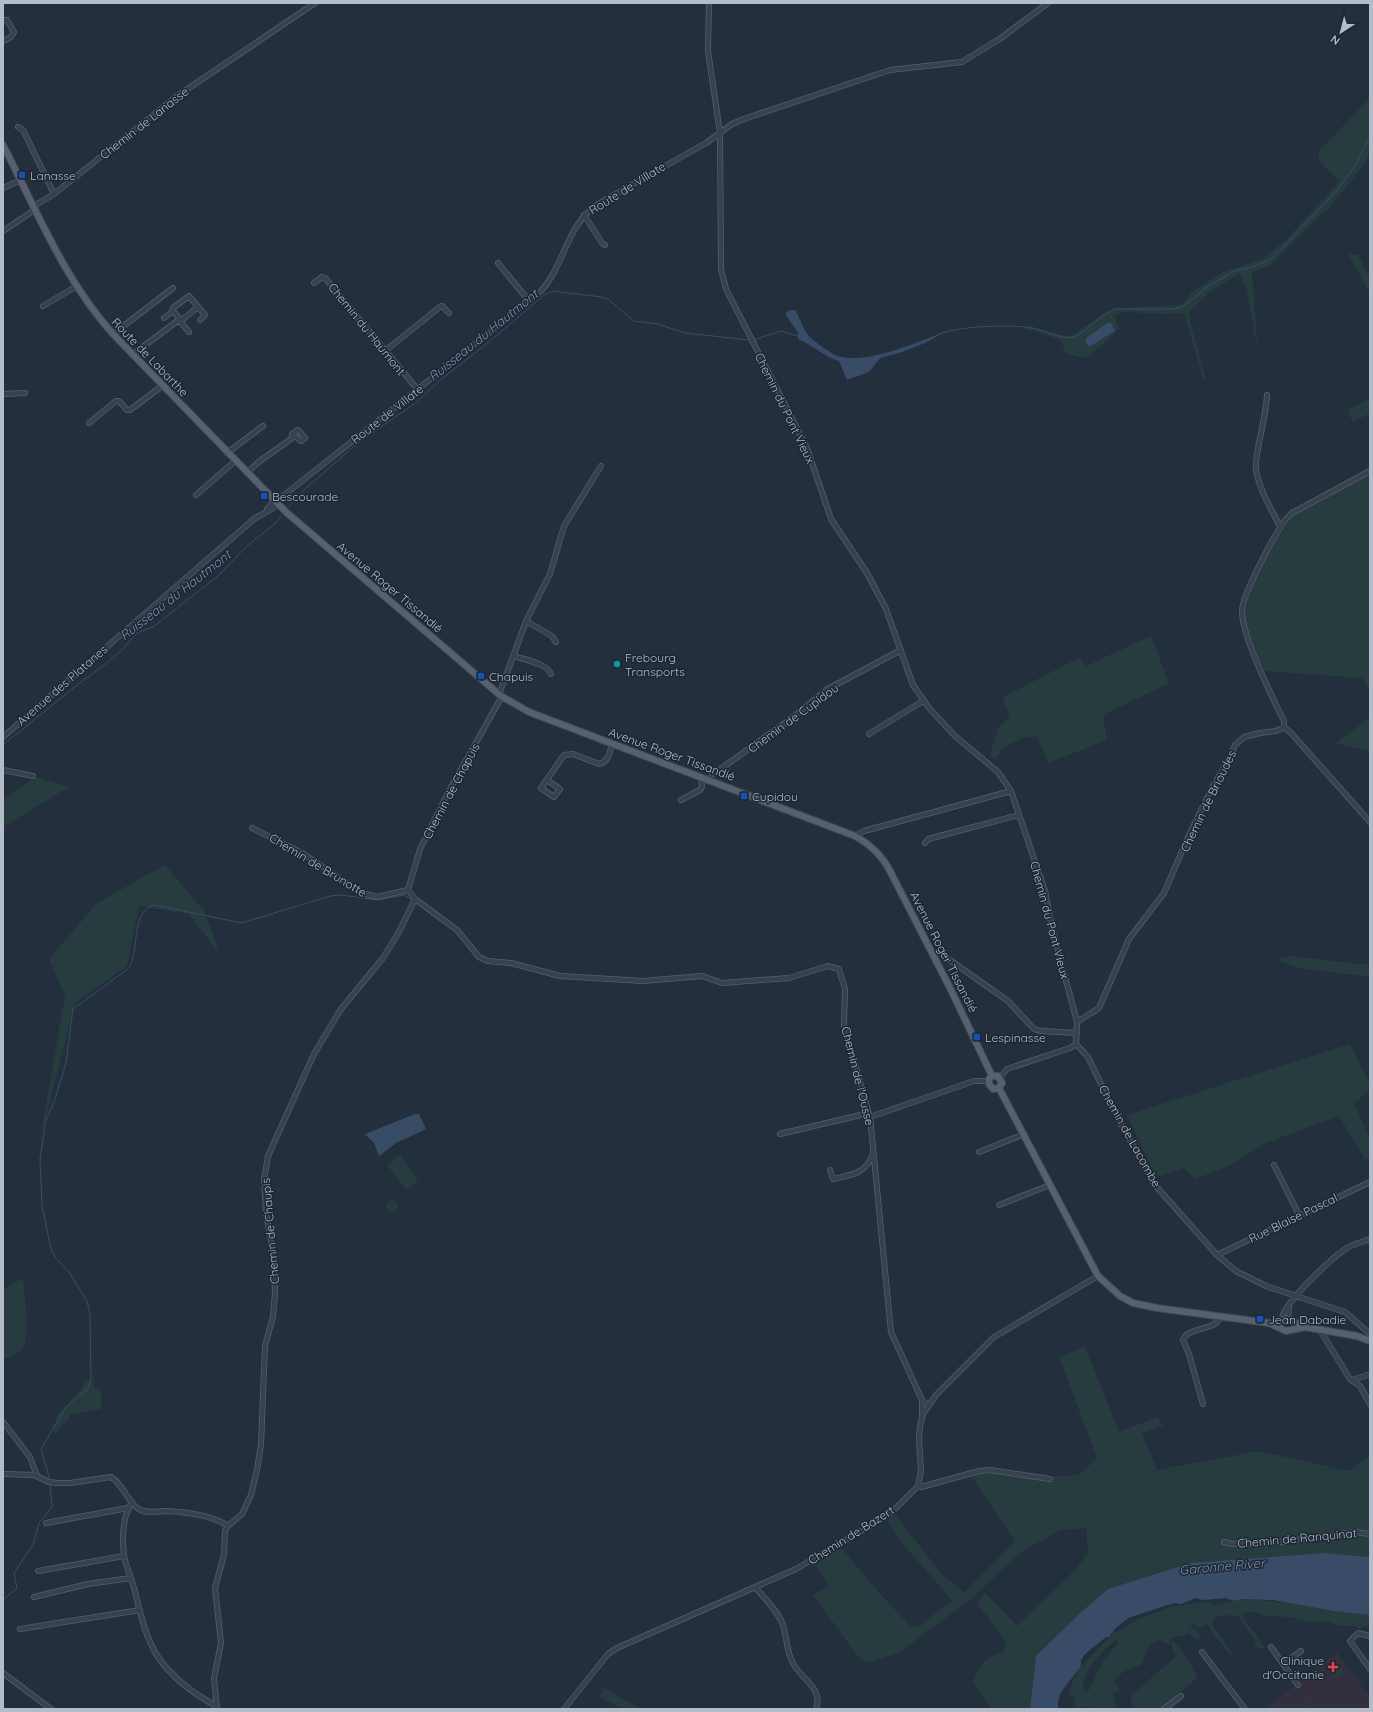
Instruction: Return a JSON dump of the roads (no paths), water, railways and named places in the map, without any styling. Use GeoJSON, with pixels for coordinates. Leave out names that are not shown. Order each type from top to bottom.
{"type":"FeatureCollection","features":[{"type":"Feature","properties":{"kind":"main road","name":"Route de Labarthe"},"geometry":{"type":"LineString","coordinates":[[3,145],[76,286],[112,334],[276,503]]}},
{"type":"Feature","properties":{"kind":"main road","name":"Avenue Roger Tissandié"},"geometry":{"type":"LineString","coordinates":[[276,503],[501,696],[529,712],[856,836],[873,847],[885,861],[952,990],[990,1078]]}},
{"type":"Feature","properties":{"kind":"main road"},"geometry":{"type":"LineString","coordinates":[[990,1078],[1000,1078],[1002,1083],[999,1088],[991,1088],[990,1078]]}},
{"type":"Feature","properties":{"kind":"main road"},"geometry":{"type":"LineString","coordinates":[[999,1088],[1098,1276],[1120,1296],[1133,1303],[1157,1308],[1269,1323],[1283,1331],[1305,1327]]}},
{"type":"Feature","properties":{"kind":"main road"},"geometry":{"type":"LineString","coordinates":[[1269,1323],[1286,1319],[1305,1327],[1357,1336],[1370,1341]]}},
{"type":"Feature","properties":{"kind":"main road"},"geometry":{"type":"LineString","coordinates":[[1280,1328],[1279,1324],[1286,1319]]}},
{"type":"Feature","properties":{"kind":"main road"},"geometry":{"type":"LineString","coordinates":[[1286,1319],[1292,1326],[1290,1329]]}},
{"type":"Feature","properties":{"kind":"street","name":"Chemin de Lanasse"},"geometry":{"type":"LineString","coordinates":[[3,231],[54,194],[170,101],[315,3]]}},
{"type":"Feature","properties":{"kind":"street"},"geometry":{"type":"LineString","coordinates":[[709,3],[708,51],[720,132]]}},
{"type":"Feature","properties":{"kind":"street","name":"Route de Villate"},"geometry":{"type":"LineString","coordinates":[[276,503],[529,301],[546,284],[574,229],[584,215],[613,194],[706,143],[732,124],[744,119],[890,70],[962,62],[1001,38],[1048,3]]}},
{"type":"Feature","properties":{"kind":"street"},"geometry":{"type":"LineString","coordinates":[[3,20],[9,21],[14,32],[11,37],[3,40]]}},
{"type":"Feature","properties":{"kind":"street"},"geometry":{"type":"LineString","coordinates":[[18,127],[23,130],[54,194]]}},
{"type":"Feature","properties":{"kind":"street","name":"Chemin du Pont Vieux"},"geometry":{"type":"LineString","coordinates":[[720,132],[720,269],[726,289],[807,448],[831,519],[867,573],[886,609],[913,685],[923,701],[955,736],[998,772],[1011,791],[1045,891],[1052,928],[1077,1022]]}},
{"type":"Feature","properties":{"kind":"street"},"geometry":{"type":"LineString","coordinates":[[3,188],[21,180]]}},
{"type":"Feature","properties":{"kind":"street"},"geometry":{"type":"LineString","coordinates":[[584,215],[602,243],[605,245]]}},
{"type":"Feature","properties":{"kind":"street"},"geometry":{"type":"LineString","coordinates":[[498,263],[529,301]]}},
{"type":"Feature","properties":{"kind":"street","name":"Chemin du Haumont"},"geometry":{"type":"LineString","coordinates":[[314,283],[322,277],[326,278],[418,390]]}},
{"type":"Feature","properties":{"kind":"street"},"geometry":{"type":"LineString","coordinates":[[43,306],[76,286]]}},
{"type":"Feature","properties":{"kind":"street"},"geometry":{"type":"LineString","coordinates":[[112,334],[173,288]]}},
{"type":"Feature","properties":{"kind":"street"},"geometry":{"type":"LineString","coordinates":[[164,318],[172,311],[173,308],[188,296],[205,315],[200,320]]}},
{"type":"Feature","properties":{"kind":"street"},"geometry":{"type":"LineString","coordinates":[[385,351],[441,306],[448,313]]}},
{"type":"Feature","properties":{"kind":"street"},"geometry":{"type":"LineString","coordinates":[[132,355],[179,319],[182,319],[198,307]]}},
{"type":"Feature","properties":{"kind":"street"},"geometry":{"type":"LineString","coordinates":[[172,311],[189,332]]}},
{"type":"Feature","properties":{"kind":"street"},"geometry":{"type":"LineString","coordinates":[[89,423],[116,400],[119,401],[127,410],[130,410],[162,386]]}},
{"type":"Feature","properties":{"kind":"street"},"geometry":{"type":"LineString","coordinates":[[3,394],[25,393]]}},
{"type":"Feature","properties":{"kind":"street"},"geometry":{"type":"LineString","coordinates":[[1267,395],[1266,409],[1256,464],[1257,475],[1280,526]]}},
{"type":"Feature","properties":{"kind":"street"},"geometry":{"type":"LineString","coordinates":[[227,453],[263,426]]}},
{"type":"Feature","properties":{"kind":"street"},"geometry":{"type":"LineString","coordinates":[[247,473],[260,461],[294,437]]}},
{"type":"Feature","properties":{"kind":"street"},"geometry":{"type":"LineString","coordinates":[[196,495],[235,461]]}},
{"type":"Feature","properties":{"kind":"street","name":"Chemin de Chapuis"},"geometry":{"type":"LineString","coordinates":[[408,890],[420,849],[501,696],[500,692],[526,621],[550,574],[564,526],[601,466]]}},
{"type":"Feature","properties":{"kind":"street"},"geometry":{"type":"LineString","coordinates":[[1370,471],[1292,513],[1280,526],[1244,598],[1242,610],[1243,622],[1265,681],[1284,721],[1284,727],[1370,822]]}},
{"type":"Feature","properties":{"kind":"street","name":"Avenue des Platanes"},"geometry":{"type":"LineString","coordinates":[[3,737],[276,503]]}},
{"type":"Feature","properties":{"kind":"street"},"geometry":{"type":"LineString","coordinates":[[526,621],[552,636],[556,642]]}},
{"type":"Feature","properties":{"kind":"street","name":"Chemin de Cupidou"},"geometry":{"type":"LineString","coordinates":[[710,780],[712,775],[788,721],[826,690],[901,650]]}},
{"type":"Feature","properties":{"kind":"street"},"geometry":{"type":"LineString","coordinates":[[514,656],[549,669],[551,674]]}},
{"type":"Feature","properties":{"kind":"street"},"geometry":{"type":"LineString","coordinates":[[869,734],[923,701]]}},
{"type":"Feature","properties":{"kind":"street","name":"Chemin de Brioudes"},"geometry":{"type":"LineString","coordinates":[[1077,1022],[1098,1008],[1128,939],[1164,893],[1189,835],[1213,786],[1231,756],[1235,745],[1244,737],[1276,731],[1284,727]]}},
{"type":"Feature","properties":{"kind":"street"},"geometry":{"type":"LineString","coordinates":[[547,780],[564,755],[568,754],[599,764],[604,763],[607,761],[612,743]]}},
{"type":"Feature","properties":{"kind":"street"},"geometry":{"type":"LineString","coordinates":[[3,770],[33,776]]}},
{"type":"Feature","properties":{"kind":"street"},"geometry":{"type":"LineString","coordinates":[[681,800],[702,788],[701,777]]}},
{"type":"Feature","properties":{"kind":"street"},"geometry":{"type":"LineString","coordinates":[[856,836],[871,829],[1011,791]]}},
{"type":"Feature","properties":{"kind":"street"},"geometry":{"type":"LineString","coordinates":[[925,843],[928,839],[1019,815]]}},
{"type":"Feature","properties":{"kind":"street","name":"Chemin de Brunotte"},"geometry":{"type":"LineString","coordinates":[[252,828],[302,853],[362,893],[377,897],[408,890]]}},
{"type":"Feature","properties":{"kind":"street","name":"Chemin de l'Ousse"},"geometry":{"type":"LineString","coordinates":[[408,890],[414,899],[457,930],[479,957],[488,960],[511,963],[560,976],[643,981],[702,976],[722,983],[789,978],[828,966],[839,969],[845,989],[844,1025],[869,1115],[891,1332],[922,1400],[922,1416]]}},
{"type":"Feature","properties":{"kind":"street","name":"Chemin de Chaupis"},"geometry":{"type":"LineString","coordinates":[[228,1526],[242,1514],[251,1495],[261,1444],[265,1346],[273,1317],[275,1293],[274,1258],[266,1213],[264,1180],[268,1156],[314,1054],[341,1009],[383,958],[400,930],[414,899]]}},
{"type":"Feature","properties":{"kind":"street"},"geometry":{"type":"LineString","coordinates":[[944,956],[1008,1001],[1034,1029],[1041,1031],[1077,1033]]}},
{"type":"Feature","properties":{"kind":"street"},"geometry":{"type":"LineString","coordinates":[[1000,1078],[1007,1069],[1070,1048],[1076,1044],[1077,1022]]}},
{"type":"Feature","properties":{"kind":"street","name":"Chemin de Lacombe"},"geometry":{"type":"LineString","coordinates":[[1076,1044],[1088,1057],[1113,1109],[1154,1184],[1216,1255],[1236,1271],[1266,1286],[1344,1312],[1370,1334]]}},
{"type":"Feature","properties":{"kind":"street"},"geometry":{"type":"LineString","coordinates":[[780,1134],[869,1115],[967,1083],[990,1078]]}},
{"type":"Feature","properties":{"kind":"street"},"geometry":{"type":"LineString","coordinates":[[979,1152],[1024,1134]]}},
{"type":"Feature","properties":{"kind":"street"},"geometry":{"type":"LineString","coordinates":[[830,1170],[833,1179],[859,1173],[867,1166],[873,1154]]}},
{"type":"Feature","properties":{"kind":"street"},"geometry":{"type":"LineString","coordinates":[[1274,1165],[1299,1215]]}},
{"type":"Feature","properties":{"kind":"street","name":"Rue Blaise Pascal"},"geometry":{"type":"LineString","coordinates":[[1216,1255],[1370,1182]]}},
{"type":"Feature","properties":{"kind":"street"},"geometry":{"type":"LineString","coordinates":[[999,1205],[1050,1185]]}},
{"type":"Feature","properties":{"kind":"street"},"geometry":{"type":"LineString","coordinates":[[1286,1319],[1289,1305],[1326,1264],[1347,1248],[1370,1239]]}},
{"type":"Feature","properties":{"kind":"street"},"geometry":{"type":"LineString","coordinates":[[1050,1479],[990,1470],[979,1471],[921,1487],[918,1486],[921,1471],[919,1439],[922,1416],[928,1405],[949,1380],[994,1337],[1098,1276]]}},
{"type":"Feature","properties":{"kind":"street"},"geometry":{"type":"LineString","coordinates":[[1203,1404],[1189,1354],[1183,1340],[1187,1334],[1216,1324],[1221,1317]]}},
{"type":"Feature","properties":{"kind":"street"},"geometry":{"type":"LineString","coordinates":[[1320,1330],[1352,1380],[1360,1386],[1370,1404]]}},
{"type":"Feature","properties":{"kind":"street"},"geometry":{"type":"LineString","coordinates":[[1352,1380],[1370,1374]]}},
{"type":"Feature","properties":{"kind":"street","name":"Chemin de l'Ousse"},"geometry":{"type":"LineString","coordinates":[[922,1400],[928,1405]]}},
{"type":"Feature","properties":{"kind":"street"},"geometry":{"type":"LineString","coordinates":[[3,1422],[30,1457],[38,1476]]}},
{"type":"Feature","properties":{"kind":"street"},"geometry":{"type":"LineString","coordinates":[[3,1474],[38,1476],[49,1482],[56,1483],[70,1483],[111,1477],[117,1480],[137,1508],[144,1511],[185,1513],[212,1518],[228,1526],[225,1531],[224,1555],[215,1588],[221,1643],[214,1678],[217,1707]]}},
{"type":"Feature","properties":{"kind":"street","name":"Chemin de Bazert"},"geometry":{"type":"LineString","coordinates":[[564,1709],[608,1654],[617,1648],[756,1588],[796,1569],[880,1520],[896,1508],[918,1486]]}},
{"type":"Feature","properties":{"kind":"street"},"geometry":{"type":"LineString","coordinates":[[132,1502],[128,1508],[124,1525],[124,1556],[149,1641],[167,1669],[176,1678],[217,1707]]}},
{"type":"Feature","properties":{"kind":"street"},"geometry":{"type":"LineString","coordinates":[[46,1523],[128,1508]]}},
{"type":"Feature","properties":{"kind":"street","name":"Chemin de Ranquinat"},"geometry":{"type":"LineString","coordinates":[[1224,1542],[1232,1544],[1282,1542],[1355,1532],[1370,1534]]}},
{"type":"Feature","properties":{"kind":"street"},"geometry":{"type":"LineString","coordinates":[[38,1571],[124,1556]]}},
{"type":"Feature","properties":{"kind":"street"},"geometry":{"type":"LineString","coordinates":[[34,1597],[88,1584],[131,1578]]}},
{"type":"Feature","properties":{"kind":"street"},"geometry":{"type":"LineString","coordinates":[[756,1588],[781,1622],[788,1653],[794,1665],[817,1692],[819,1704],[816,1709]]}},
{"type":"Feature","properties":{"kind":"street"},"geometry":{"type":"LineString","coordinates":[[20,1629],[140,1610]]}},
{"type":"Feature","properties":{"kind":"street"},"geometry":{"type":"LineString","coordinates":[[1370,1636],[1358,1633],[1350,1641],[1370,1668]]}},
{"type":"Feature","properties":{"kind":"street"},"geometry":{"type":"LineString","coordinates":[[1271,1647],[1298,1685]]}},
{"type":"Feature","properties":{"kind":"street"},"geometry":{"type":"LineString","coordinates":[[1283,1664],[1301,1651]]}},
{"type":"Feature","properties":{"kind":"street"},"geometry":{"type":"LineString","coordinates":[[1202,1652],[1245,1709]]}},
{"type":"Feature","properties":{"kind":"street"},"geometry":{"type":"LineString","coordinates":[[3,1673],[51,1709]]}},
{"type":"Feature","properties":{"kind":"street"},"geometry":{"type":"LineString","coordinates":[[1164,1709],[1181,1696]]}},
{"type":"Feature","properties":{"kind":"water"},"geometry":{"type":"Polygon","coordinates":[[[795,310],[807,333],[812,339],[835,355],[847,358],[861,358],[891,351],[947,331],[925,343],[902,352],[880,358],[869,372],[847,380],[839,361],[828,357],[809,344],[798,339],[798,333],[786,315],[786,312],[795,310]]]}},
{"type":"Feature","properties":{"kind":"water"},"geometry":{"type":"Polygon","coordinates":[[[1109,322],[1112,324],[1115,331],[1089,347],[1086,343],[1086,338],[1109,322]]]}},
{"type":"Feature","properties":{"kind":"water"},"geometry":{"type":"Polygon","coordinates":[[[415,1114],[419,1114],[426,1129],[396,1143],[379,1156],[374,1143],[365,1134],[415,1114]]]}},
{"type":"Feature","properties":{"kind":"water","name":"Garonne River"},"geometry":{"type":"Polygon","coordinates":[[[1325,1553],[1370,1557],[1370,1615],[1334,1611],[1273,1600],[1241,1599],[1235,1601],[1225,1598],[1203,1600],[1196,1598],[1181,1604],[1174,1603],[1128,1618],[1115,1629],[1109,1637],[1106,1637],[1085,1654],[1081,1660],[1081,1666],[1061,1692],[1058,1702],[1058,1709],[1030,1709],[1036,1656],[1080,1613],[1108,1589],[1190,1563],[1325,1553]]]}},
{"type":"Feature","properties":{"kind":"waterway","name":"Ruisseau du Hautmont"},"geometry":{"type":"LineString","coordinates":[[937,335],[970,328],[1011,326],[1032,328],[1070,338],[1079,335],[1104,315],[1115,309],[1176,309],[1187,304],[1207,287],[1234,271],[1253,267],[1273,258],[1338,189],[1355,166],[1370,137]]}},
{"type":"Feature","properties":{"kind":"waterway","name":"Ruisseau du Hautmont"},"geometry":{"type":"LineString","coordinates":[[288,507],[306,488],[359,442],[417,402],[440,380],[489,342],[544,295],[552,291],[608,299],[634,321],[658,324],[685,333],[750,340]]}},
{"type":"Feature","properties":{"kind":"waterway","name":"Ruisseau du Hautmont"},"geometry":{"type":"LineString","coordinates":[[753,340],[781,331],[798,336]]}},
{"type":"Feature","properties":{"kind":"waterway","name":"Ruisseau du Hautmont"},"geometry":{"type":"LineString","coordinates":[[3,745],[121,651],[137,633],[153,627],[219,575],[247,546],[276,523],[281,516]]}},
{"type":"Feature","properties":{"kind":"waterway"},"geometry":{"type":"LineString","coordinates":[[50,1480],[41,1449],[65,1409],[88,1389],[91,1378],[90,1314],[87,1301],[69,1272],[55,1257],[51,1249],[42,1206],[40,1159],[46,1120],[54,1102],[66,1063],[73,1009],[128,969],[134,953],[136,933],[141,916],[146,909],[154,905],[242,923],[330,896],[341,895],[378,900],[404,895],[413,900]]}},
{"type":"Feature","properties":{"kind":"waterway"},"geometry":{"type":"LineString","coordinates":[[3,1600],[17,1588],[14,1573],[33,1545],[39,1523],[52,1507],[50,1483]]}},
{"type":"Feature","properties":{"kind":"place","name":"Lanasse"},"geometry":{"type":"Point","coordinates":[22,175]}},
{"type":"Feature","properties":{"kind":"place","name":"Bescourade"},"geometry":{"type":"Point","coordinates":[264,496]}},
{"type":"Feature","properties":{"kind":"place","name":"Frebourg Transports"},"geometry":{"type":"Point","coordinates":[617,664]}},
{"type":"Feature","properties":{"kind":"place","name":"Chapuis"},"geometry":{"type":"Point","coordinates":[481,676]}},
{"type":"Feature","properties":{"kind":"place","name":"Cupidou"},"geometry":{"type":"Point","coordinates":[744,796]}},
{"type":"Feature","properties":{"kind":"place","name":"Lespinasse"},"geometry":{"type":"Point","coordinates":[977,1037]}},
{"type":"Feature","properties":{"kind":"place","name":"Jean Dabadie"},"geometry":{"type":"Point","coordinates":[1260,1319]}},
{"type":"Feature","properties":{"kind":"place","name":"Clinique d'Occitanie"},"geometry":{"type":"Point","coordinates":[1333,1667]}}]}
